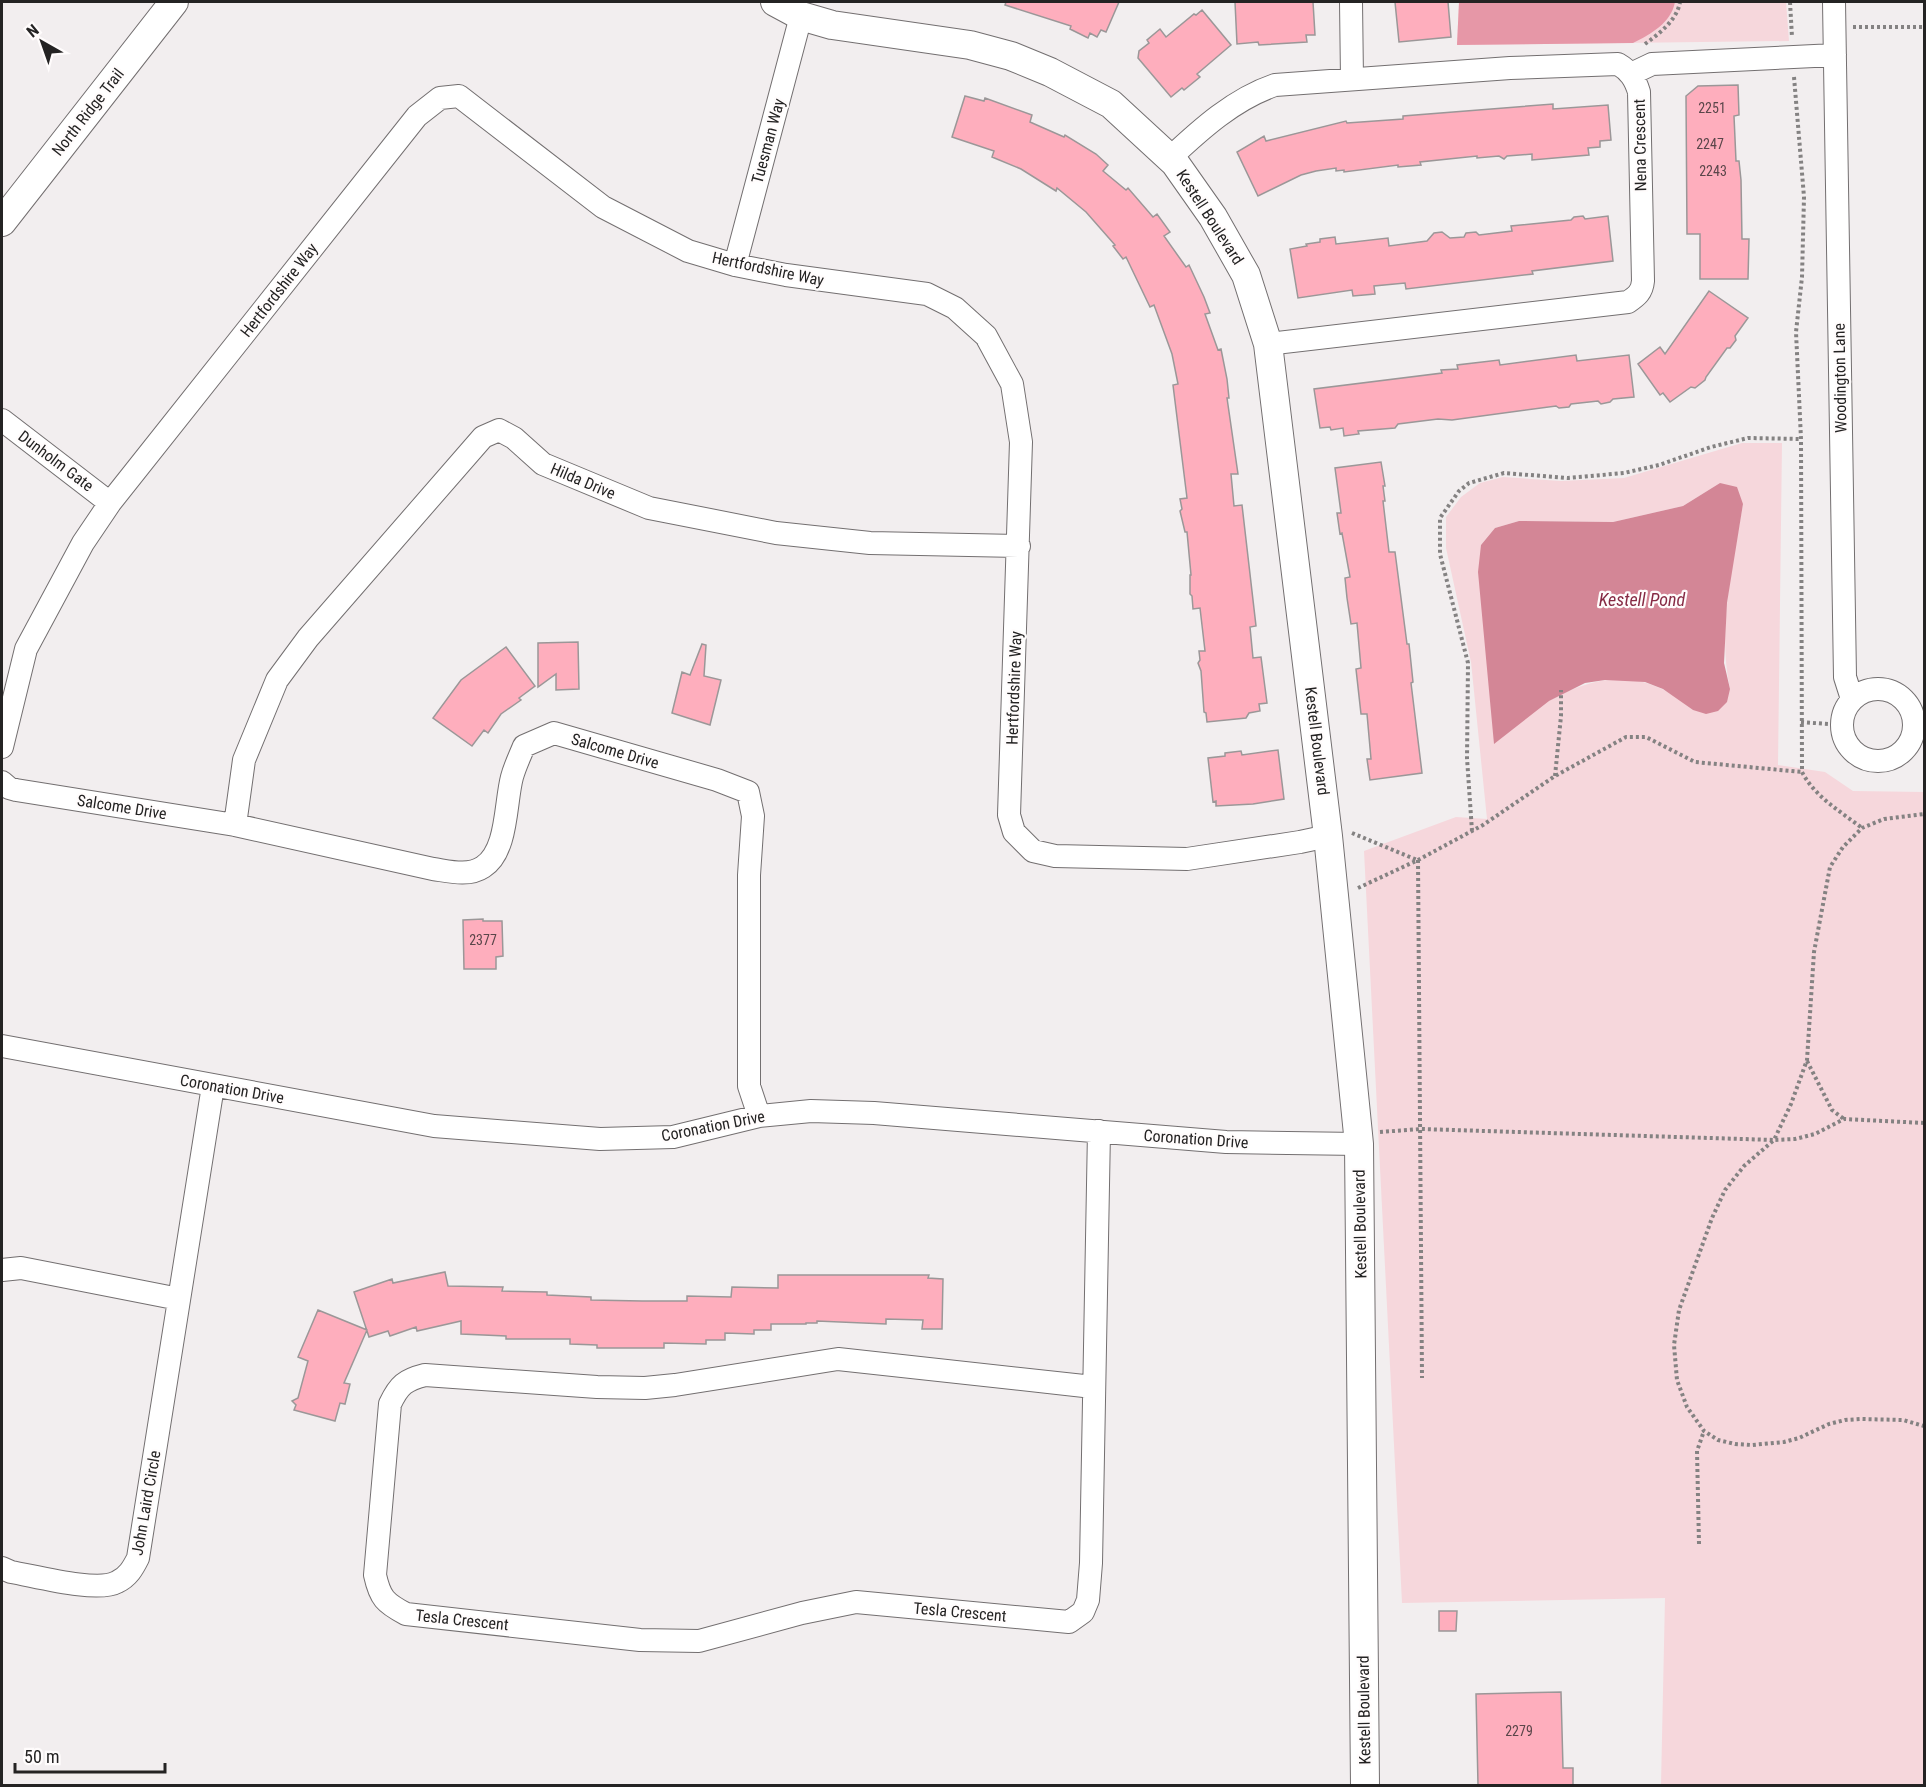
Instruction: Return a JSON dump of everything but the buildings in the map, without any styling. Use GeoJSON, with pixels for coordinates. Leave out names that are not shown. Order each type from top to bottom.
{"type":"FeatureCollection","features":[{"type":"Feature","properties":{"kind":"street","name":"North Ridge Trail"},"geometry":{"type":"LineString","coordinates":[[2,222],[174,2]]}},
{"type":"Feature","properties":{"kind":"street","name":"Kestell Boulevard"},"geometry":{"type":"LineString","coordinates":[[775,2],[801,16],[832,26],[970,45],[1011,56],[1050,72],[1111,104],[1175,163],[1213,217],[1246,274],[1268,344],[1340,834],[1367,1139],[1365,1785]]}},
{"type":"Feature","properties":{"kind":"street"},"geometry":{"type":"LineString","coordinates":[[1351,2],[1352,79]]}},
{"type":"Feature","properties":{"kind":"street","name":"Woodington Lane"},"geometry":{"type":"LineString","coordinates":[[1834,2],[1845,677],[1852,699]]}},
{"type":"Feature","properties":{"kind":"street","name":"Tuesman Way"},"geometry":{"type":"LineString","coordinates":[[735,265],[801,16]]}},
{"type":"Feature","properties":{"kind":"street"},"geometry":{"type":"LineString","coordinates":[[1170,158],[1192,137],[1242,99],[1275,85],[1551,66],[1618,64],[1631,74],[1652,64],[1835,55]]}},
{"type":"Feature","properties":{"kind":"street","name":"Nena Crescent"},"geometry":{"type":"LineString","coordinates":[[1268,344],[1628,302],[1637,296],[1642,290],[1643,281],[1638,92],[1631,74]]}},
{"type":"Feature","properties":{"kind":"street","name":"Hertfordshire Way"},"geometry":{"type":"LineString","coordinates":[[2,747],[26,649],[83,543],[110,503],[417,116],[440,98],[455,96],[463,98],[603,207],[688,250],[735,265],[786,275],[927,294],[955,308],[986,336],[1012,384],[1021,442],[1009,815],[1014,832],[1034,851],[1055,856],[1187,859],[1340,834]]}},
{"type":"Feature","properties":{"kind":"street","name":"Dunholm Gate"},"geometry":{"type":"LineString","coordinates":[[2,420],[110,503]]}},
{"type":"Feature","properties":{"kind":"street","name":"Hilda Drive"},"geometry":{"type":"LineString","coordinates":[[235,825],[244,760],[277,680],[316,630],[483,437],[499,430],[514,438],[543,464],[649,508],[776,533],[858,541],[1019,546]]}},
{"type":"Feature","properties":{"kind":"street"},"geometry":{"type":"LineString","coordinates":[[1875,688],[1887,689],[1899,694],[1908,703],[1915,726],[1912,739],[1895,757],[1883,761],[1871,761],[1859,756],[1850,748],[1841,725],[1843,715],[1852,699],[1862,692],[1875,688]]}},
{"type":"Feature","properties":{"kind":"street","name":"Salcome Drive"},"geometry":{"type":"LineString","coordinates":[[2,782],[16,790],[235,825],[433,869],[465,873],[483,867],[495,852],[502,834],[512,777],[524,746],[554,733],[717,780],[748,792],[753,816],[749,875],[748,1086],[759,1116]]}},
{"type":"Feature","properties":{"kind":"street","name":"Coronation Drive"},"geometry":{"type":"LineString","coordinates":[[2,1046],[434,1126],[600,1139],[673,1137],[759,1116],[811,1111],[874,1113],[1226,1142],[1367,1139]]}},
{"type":"Feature","properties":{"kind":"street","name":"John Laird Circle"},"geometry":{"type":"LineString","coordinates":[[2,1568],[11,1572],[98,1587],[116,1583],[131,1572],[138,1558],[213,1086]]}},
{"type":"Feature","properties":{"kind":"street","name":"Tesla Crescent"},"geometry":{"type":"LineString","coordinates":[[1093,1387],[838,1359],[802,1363],[675,1386],[645,1388],[597,1387],[425,1375],[412,1378],[398,1387],[390,1404],[375,1575],[379,1592],[388,1605],[406,1614],[640,1640],[699,1641],[802,1613],[856,1602],[1069,1622],[1083,1612],[1088,1600],[1091,1563],[1099,1131]]}},
{"type":"Feature","properties":{"kind":"street"},"geometry":{"type":"LineString","coordinates":[[2,1270],[21,1269],[180,1299]]}},
{"type":"Feature","properties":{"kind":"path"},"geometry":{"type":"LineString","coordinates":[[1641,47],[1663,31],[1679,8],[1680,2]]}},
{"type":"Feature","properties":{"kind":"path"},"geometry":{"type":"LineString","coordinates":[[1790,2],[1804,197],[1803,277],[1796,332],[1801,439],[1802,772],[1819,795],[1862,828]]}},
{"type":"Feature","properties":{"kind":"path"},"geometry":{"type":"LineString","coordinates":[[1834,27],[1924,27]]}},
{"type":"Feature","properties":{"kind":"path"},"geometry":{"type":"LineString","coordinates":[[1472,831],[1467,758],[1468,663],[1440,554],[1440,518],[1459,491],[1469,483],[1504,474],[1568,478],[1624,473],[1659,465],[1702,450],[1748,438],[1801,439]]}},
{"type":"Feature","properties":{"kind":"path"},"geometry":{"type":"LineString","coordinates":[[1554,776],[1561,716],[1561,690]]}},
{"type":"Feature","properties":{"kind":"path"},"geometry":{"type":"LineString","coordinates":[[1801,722],[1841,725]]}},
{"type":"Feature","properties":{"kind":"path"},"geometry":{"type":"LineString","coordinates":[[1358,888],[1472,831],[1554,776],[1626,737],[1646,737],[1695,762],[1802,772]]}},
{"type":"Feature","properties":{"kind":"path"},"geometry":{"type":"LineString","coordinates":[[1924,814],[1884,819],[1862,828],[1843,847],[1830,867],[1814,952],[1807,1060],[1791,1104],[1774,1140],[1744,1166],[1725,1190],[1712,1218],[1679,1310],[1674,1345],[1677,1380],[1688,1407],[1704,1431],[1718,1440],[1752,1445],[1792,1440],[1845,1420],[1903,1420],[1924,1426]]}},
{"type":"Feature","properties":{"kind":"path"},"geometry":{"type":"LineString","coordinates":[[1340,834],[1418,860]]}},
{"type":"Feature","properties":{"kind":"path"},"geometry":{"type":"LineString","coordinates":[[1418,860],[1422,1378]]}},
{"type":"Feature","properties":{"kind":"path"},"geometry":{"type":"LineString","coordinates":[[1807,1060],[1832,1110],[1844,1119]]}},
{"type":"Feature","properties":{"kind":"path"},"geometry":{"type":"LineString","coordinates":[[1367,1139],[1421,1129],[1774,1140],[1795,1139],[1815,1134],[1844,1119],[1924,1123]]}},
{"type":"Feature","properties":{"kind":"path"},"geometry":{"type":"LineString","coordinates":[[1699,1544],[1697,1451],[1704,1431]]}},
{"type":"Feature","properties":{"kind":"shaded area"},"geometry":{"type":"Polygon","coordinates":[[[1459,2],[1786,2],[1789,41],[1457,45],[1459,2]]]}},
{"type":"Feature","properties":{"kind":"shaded area"},"geometry":{"type":"Polygon","coordinates":[[[1459,2],[1675,2],[1665,22],[1633,43],[1457,45],[1459,2]]]}},
{"type":"Feature","properties":{"kind":"shaded area"},"geometry":{"type":"Polygon","coordinates":[[[1742,443],[1782,443],[1778,765],[1825,772],[1853,791],[1924,792],[1924,1785],[1661,1785],[1665,1598],[1402,1603],[1364,851],[1456,817],[1487,819],[1471,662],[1446,548],[1446,517],[1461,497],[1480,483],[1503,477],[1561,481],[1624,478],[1742,443]],[[1720,483],[1683,506],[1613,522],[1519,521],[1495,528],[1481,545],[1549,701],[1590,683],[1619,679],[1648,683],[1674,696],[1693,710],[1730,689],[1726,666],[1726,620],[1731,573],[1743,504],[1720,483]]]}},
{"type":"Feature","properties":{"kind":"water","name":"Kestell Pond"},"geometry":{"type":"Polygon","coordinates":[[[1720,483],[1737,487],[1743,504],[1727,603],[1724,663],[1730,689],[1727,702],[1718,711],[1706,714],[1693,710],[1663,689],[1645,682],[1605,680],[1585,683],[1549,701],[1494,744],[1478,572],[1481,545],[1495,528],[1519,521],[1613,522],[1683,506],[1720,483]]]}}]}
